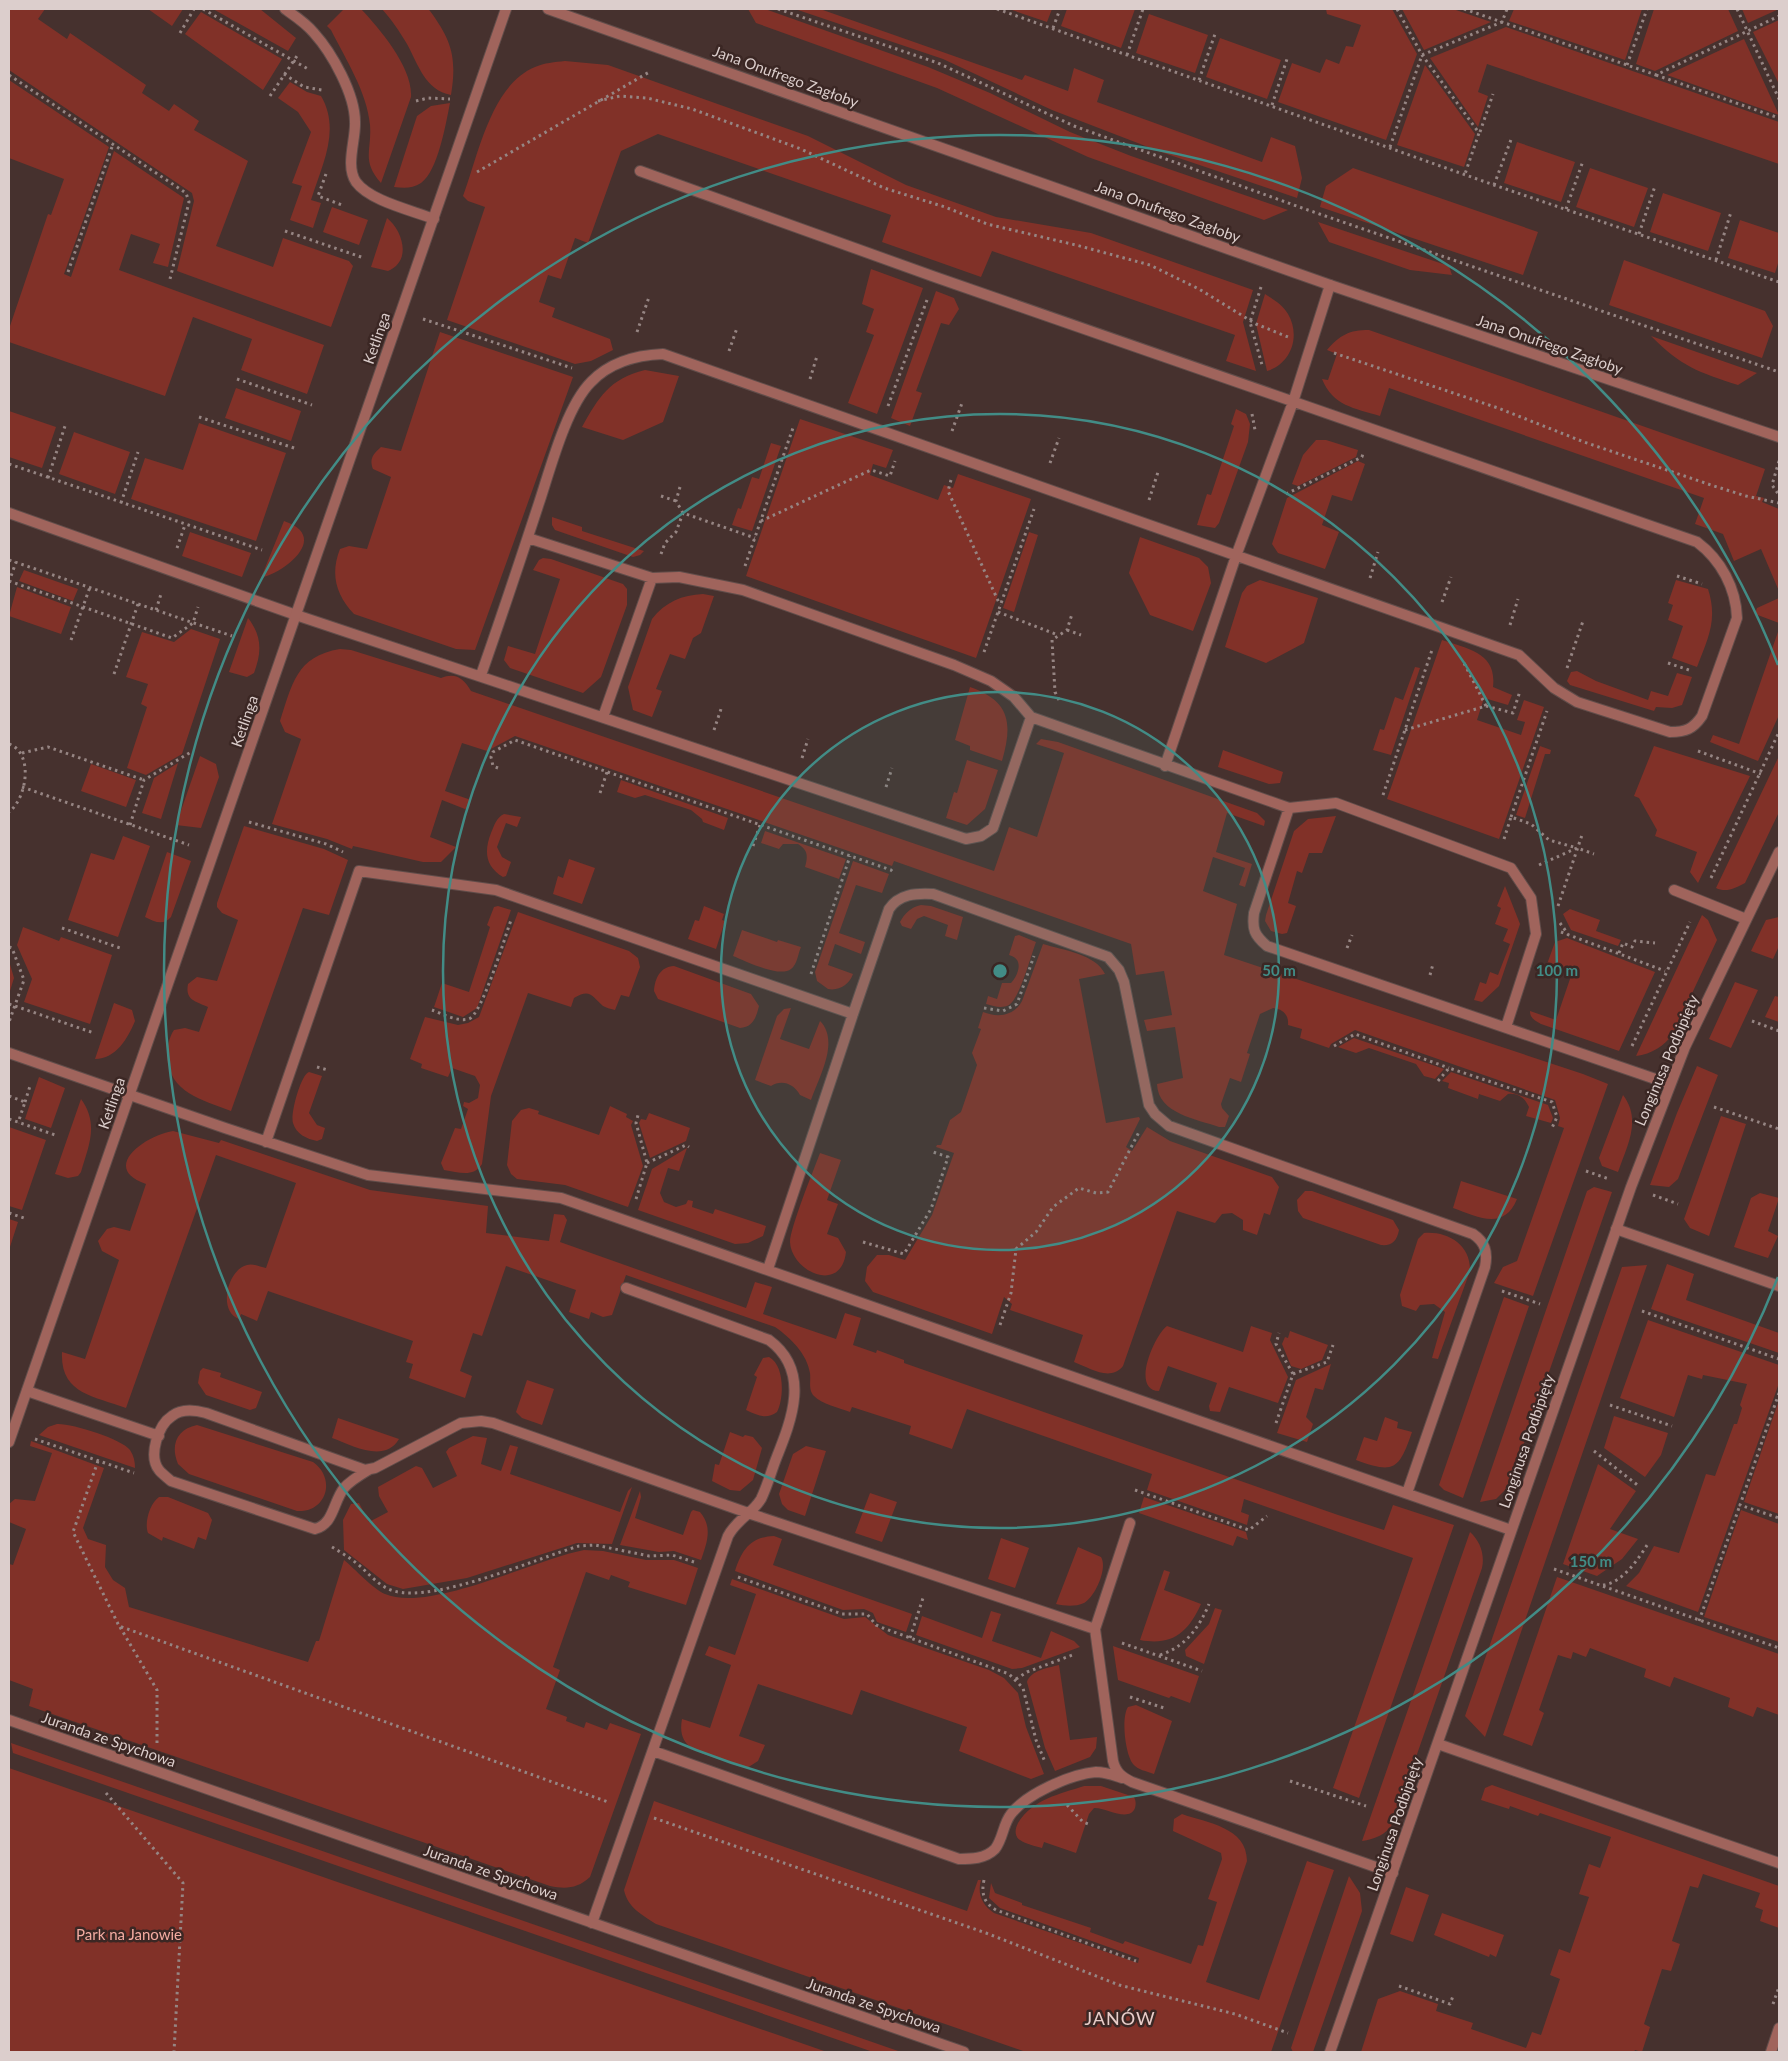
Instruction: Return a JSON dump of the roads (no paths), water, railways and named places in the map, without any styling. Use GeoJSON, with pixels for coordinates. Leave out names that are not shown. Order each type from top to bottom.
{"type":"FeatureCollection","features":[{"type":"Feature","properties":{"kind":"street"},"geometry":{"type":"LineString","coordinates":[[285,9],[314,33],[338,70],[350,97],[356,120],[351,164],[354,180],[366,193],[434,219]]}},
{"type":"Feature","properties":{"kind":"street","name":"Ketlinga"},"geometry":{"type":"LineString","coordinates":[[9,1442],[506,9]]}},
{"type":"Feature","properties":{"kind":"street","name":"Jana Onufrego Zagłoby"},"geometry":{"type":"LineString","coordinates":[[548,9],[1330,285],[1779,437]]}},
{"type":"Feature","properties":{"kind":"street"},"geometry":{"type":"LineString","coordinates":[[481,676],[573,411],[590,382],[614,365],[641,355],[663,354],[1519,655],[1557,689],[1580,703],[1670,732],[1685,732],[1695,726],[1702,716],[1737,618],[1736,602],[1717,560],[1697,542],[935,277],[640,171]]}},
{"type":"Feature","properties":{"kind":"street"},"geometry":{"type":"LineString","coordinates":[[1165,766],[1236,556],[1292,402],[1330,285]]}},
{"type":"Feature","properties":{"kind":"street"},"geometry":{"type":"LineString","coordinates":[[9,513],[296,615],[942,833],[966,839],[981,836],[993,828],[1031,717]]}},
{"type":"Feature","properties":{"kind":"street"},"geometry":{"type":"LineString","coordinates":[[528,538],[652,578],[679,577],[736,589],[991,681],[1014,696],[1031,717],[1165,766],[1289,808],[1336,803],[1510,868],[1531,898],[1536,934],[1506,1027]]}},
{"type":"Feature","properties":{"kind":"street"},"geometry":{"type":"LineString","coordinates":[[602,717],[652,578]]}},
{"type":"Feature","properties":{"kind":"street"},"geometry":{"type":"LineString","coordinates":[[1289,808],[1254,913],[1252,928],[1257,938],[1267,946],[1670,1084]]}},
{"type":"Feature","properties":{"kind":"street","name":"Longinusa Podbipięty"},"geometry":{"type":"LineString","coordinates":[[1330,2052],[1616,1229],[1670,1084],[1693,1030],[1779,852]]}},
{"type":"Feature","properties":{"kind":"street"},"geometry":{"type":"LineString","coordinates":[[266,1142],[359,871],[496,890],[853,1014]]}},
{"type":"Feature","properties":{"kind":"street"},"geometry":{"type":"LineString","coordinates":[[1674,890],[1746,919]]}},
{"type":"Feature","properties":{"kind":"street"},"geometry":{"type":"LineString","coordinates":[[768,1269],[889,909],[894,903],[906,896],[920,893],[933,894],[1100,952],[1115,963],[1124,982],[1145,1094],[1152,1110],[1162,1122],[1179,1131],[1473,1234],[1484,1244],[1487,1259],[1485,1266],[1407,1494]]}},
{"type":"Feature","properties":{"kind":"street"},"geometry":{"type":"LineString","coordinates":[[9,1053],[130,1096],[368,1175],[561,1198],[1511,1530]]}},
{"type":"Feature","properties":{"kind":"street"},"geometry":{"type":"LineString","coordinates":[[1616,1229],[1779,1286]]}},
{"type":"Feature","properties":{"kind":"street"},"geometry":{"type":"LineString","coordinates":[[592,1923],[728,1536],[734,1526],[760,1499],[792,1416],[794,1378],[783,1352],[769,1340],[626,1288]]}},
{"type":"Feature","properties":{"kind":"street"},"geometry":{"type":"LineString","coordinates":[[27,1391],[159,1436]]}},
{"type":"Feature","properties":{"kind":"street"},"geometry":{"type":"LineString","coordinates":[[370,1469],[357,1468],[197,1411],[183,1411],[172,1416],[163,1426],[154,1453],[155,1462],[159,1470],[171,1481],[315,1529],[323,1527],[328,1521],[344,1489],[353,1479],[461,1423],[481,1421],[493,1423],[748,1513],[1095,1629]]}},
{"type":"Feature","properties":{"kind":"street"},"geometry":{"type":"LineString","coordinates":[[1130,1523],[1095,1629],[1115,1766],[1121,1777],[1132,1782]]}},
{"type":"Feature","properties":{"kind":"street","name":"Juranda ze Spychowa"},"geometry":{"type":"LineString","coordinates":[[9,1720],[964,2052]]}},
{"type":"Feature","properties":{"kind":"street"},"geometry":{"type":"LineString","coordinates":[[1438,1744],[1779,1863]]}},
{"type":"Feature","properties":{"kind":"street"},"geometry":{"type":"LineString","coordinates":[[653,1751],[950,1857],[978,1858],[995,1849],[1009,1816],[1017,1806],[1039,1790],[1081,1775],[1097,1772],[1132,1782],[1393,1873]]}},
{"type":"Feature","properties":{"kind":"street"},"geometry":{"type":"LineString","coordinates":[[1771,2052],[1779,2028]]}},
{"type":"Feature","properties":{"kind":"district","name":"JANÓW"},"geometry":{"type":"Point","coordinates":[1120,2018]}},
{"type":"Feature","properties":{"kind":"park label","name":"Park na Janowie"},"geometry":{"type":"Point","coordinates":[129,1934]}}]}
